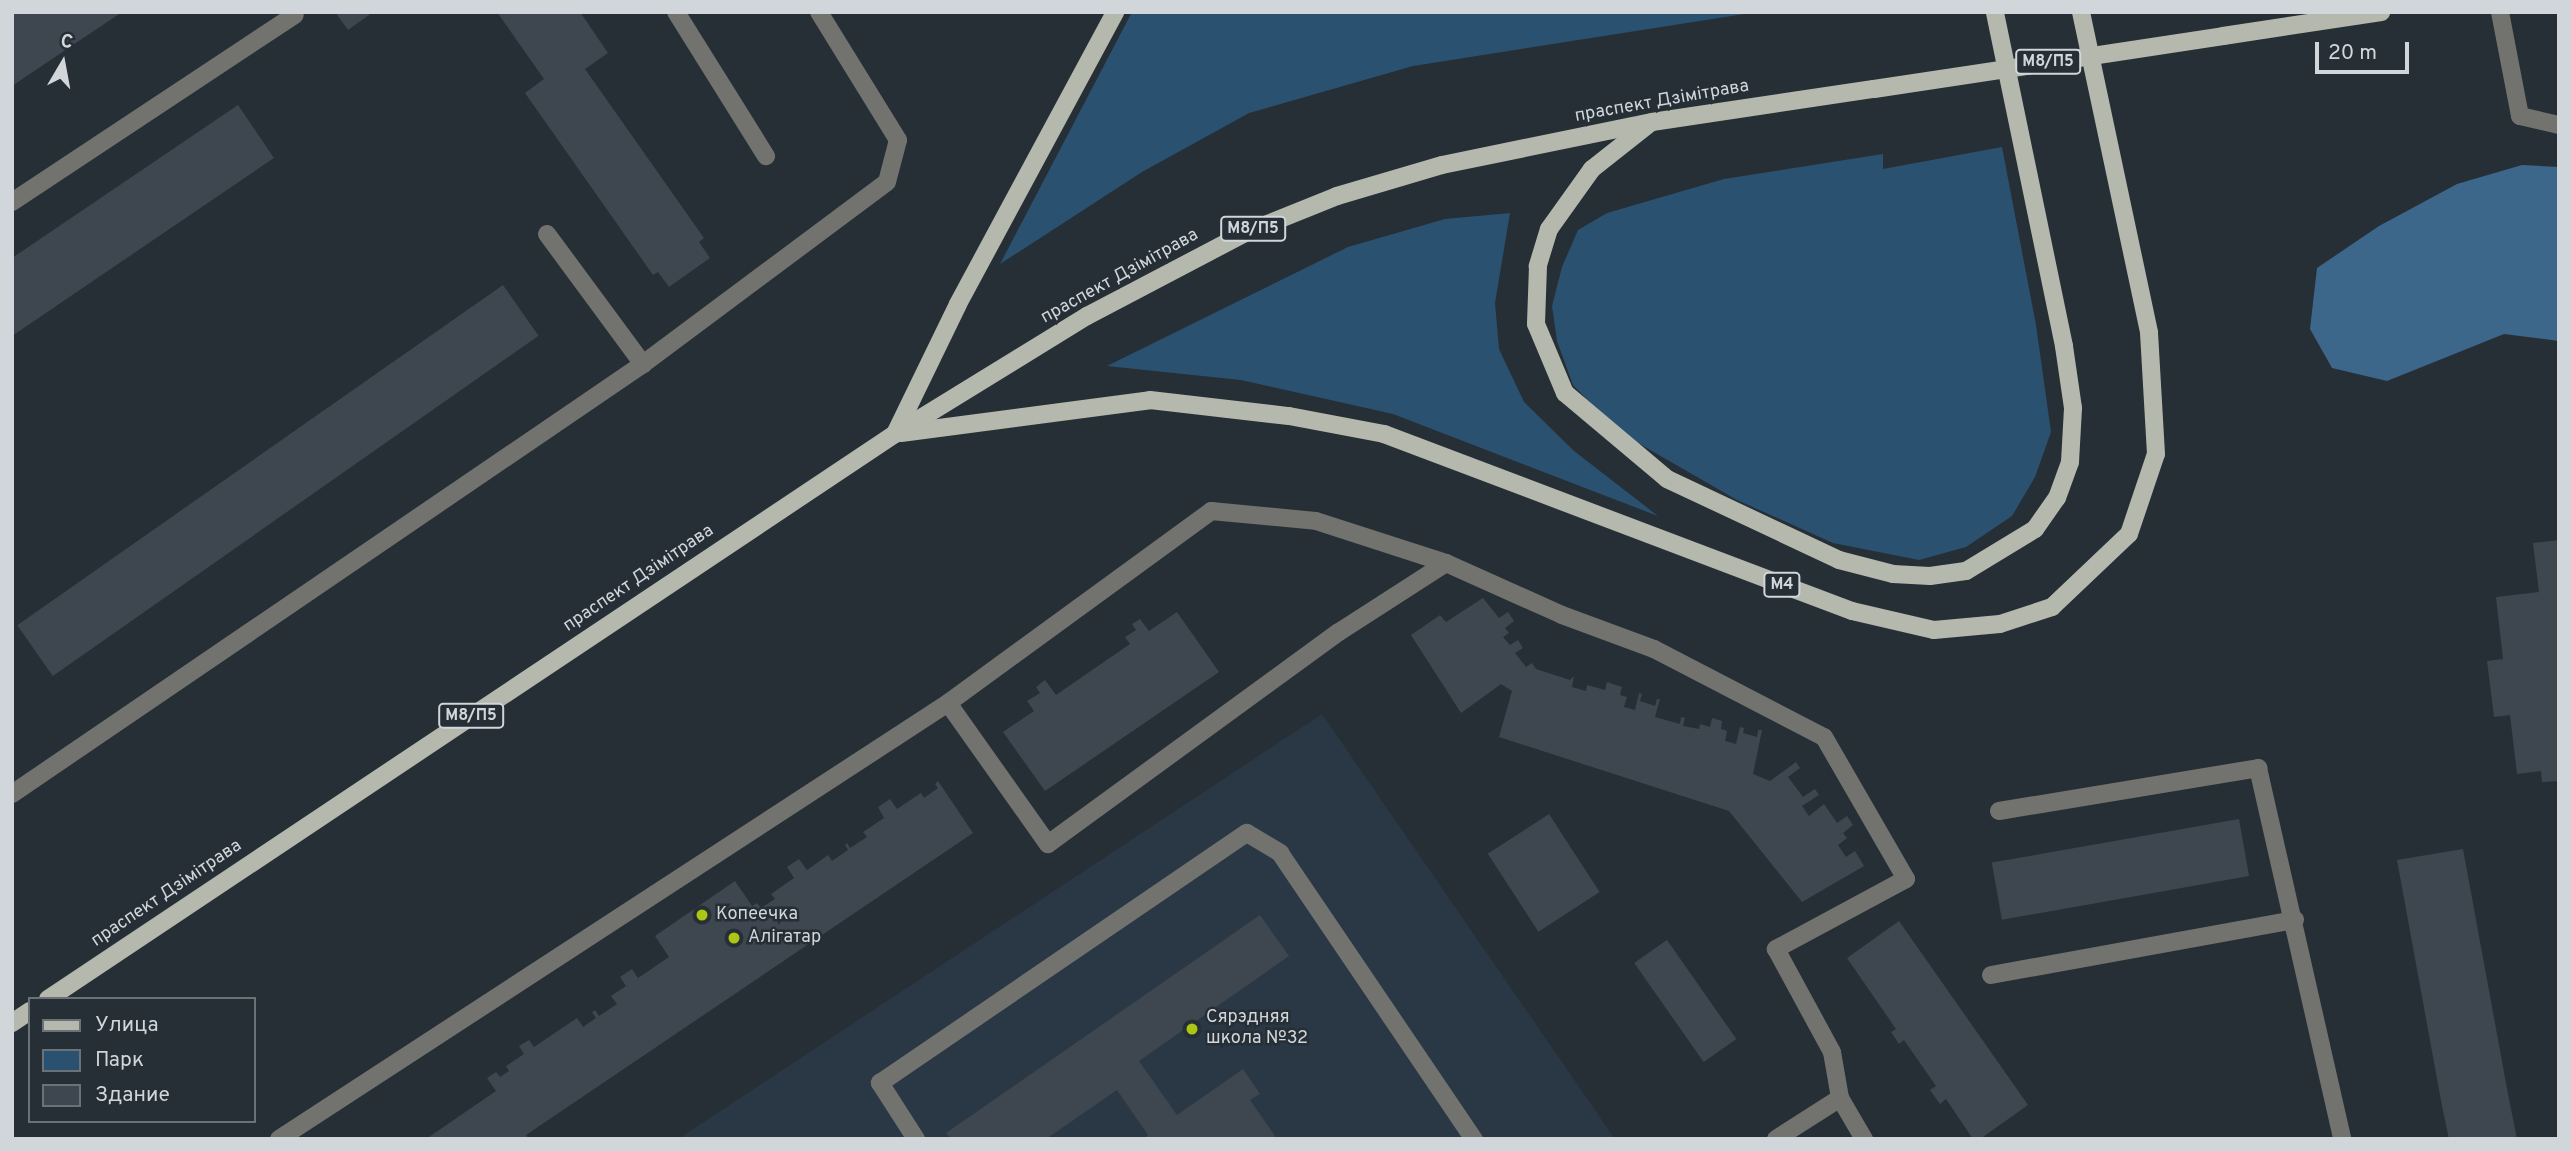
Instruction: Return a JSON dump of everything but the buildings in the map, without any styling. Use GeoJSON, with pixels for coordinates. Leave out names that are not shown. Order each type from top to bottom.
{"type":"FeatureCollection","features":[{"type":"Feature","properties":{"kind":"main road"},"geometry":{"type":"LineString","coordinates":[[895,434],[958,304],[1115,12]]}},
{"type":"Feature","properties":{"kind":"main road"},"geometry":{"type":"LineString","coordinates":[[1651,122],[1592,169],[1549,229],[1538,266],[1536,324],[1565,393],[1667,479],[1839,560],[1893,574],[1930,576],[1966,571],[2035,529],[2057,498],[2070,461],[2073,408],[2064,346],[1995,12]]}},
{"type":"Feature","properties":{"kind":"main road","name":"М4"},"geometry":{"type":"LineString","coordinates":[[895,434],[1150,400],[1289,416],[1384,434],[1852,611],[1934,630],[2000,624],[2052,607],[2129,534],[2156,454],[2149,332],[2081,12]]}},
{"type":"Feature","properties":{"kind":"main road","name":"праспект Дзімітрава"},"geometry":{"type":"LineString","coordinates":[[51,997],[895,434],[1087,316],[1245,233],[1338,196],[1442,165],[1651,122],[2381,12]]}},
{"type":"Feature","properties":{"kind":"main road"},"geometry":{"type":"LineString","coordinates":[[12,1023],[28,1012]]}},
{"type":"Feature","properties":{"kind":"street"},"geometry":{"type":"LineString","coordinates":[[676,12],[766,156]]}},
{"type":"Feature","properties":{"kind":"street"},"geometry":{"type":"LineString","coordinates":[[12,794],[643,364],[887,182],[898,141],[818,12]]}},
{"type":"Feature","properties":{"kind":"street"},"geometry":{"type":"LineString","coordinates":[[2500,12],[2520,116],[2559,125]]}},
{"type":"Feature","properties":{"kind":"street"},"geometry":{"type":"LineString","coordinates":[[12,202],[295,15]]}},
{"type":"Feature","properties":{"kind":"street"},"geometry":{"type":"LineString","coordinates":[[547,234],[643,364]]}},
{"type":"Feature","properties":{"kind":"street"},"geometry":{"type":"LineString","coordinates":[[279,1139],[948,703],[1211,511],[1316,521],[1446,563],[1562,615],[1654,649],[1824,737],[1906,879],[1776,949],[1832,1052],[1840,1098],[1864,1139]]}},
{"type":"Feature","properties":{"kind":"street"},"geometry":{"type":"LineString","coordinates":[[948,703],[1048,844],[1339,632],[1446,563]]}},
{"type":"Feature","properties":{"kind":"street"},"geometry":{"type":"LineString","coordinates":[[1999,811],[2259,768],[2342,1139]]}},
{"type":"Feature","properties":{"kind":"street"},"geometry":{"type":"LineString","coordinates":[[916,1139],[880,1083],[1247,833],[1280,853],[1474,1139]]}},
{"type":"Feature","properties":{"kind":"street"},"geometry":{"type":"LineString","coordinates":[[1991,975],[2295,920]]}},
{"type":"Feature","properties":{"kind":"street"},"geometry":{"type":"LineString","coordinates":[[1776,1139],[1840,1098]]}},
{"type":"Feature","properties":{"kind":"shaded area"},"geometry":{"type":"Polygon","coordinates":[[[2522,165],[2559,167],[2559,341],[2504,334],[2387,381],[2332,368],[2310,329],[2317,268],[2379,226],[2457,184],[2522,165]]]}},
{"type":"Feature","properties":{"kind":"shaded area","name":"Сярэдняя школа №32"},"geometry":{"type":"Polygon","coordinates":[[[1322,714],[1615,1139],[678,1139],[1322,714]]]}},
{"type":"Feature","properties":{"kind":"green space"},"geometry":{"type":"Polygon","coordinates":[[[1132,12],[1757,12],[1413,66],[1249,113],[1142,172],[1000,264],[1132,12]]]}},
{"type":"Feature","properties":{"kind":"green space"},"geometry":{"type":"Polygon","coordinates":[[[2002,147],[2036,325],[2051,432],[2035,477],[2012,516],[1966,547],[1919,560],[1833,543],[1737,500],[1619,432],[1573,385],[1557,341],[1552,306],[1562,267],[1578,230],[1607,213],[1724,179],[1883,154],[1883,169],[2002,147]]]}},
{"type":"Feature","properties":{"kind":"green space"},"geometry":{"type":"Polygon","coordinates":[[[1510,213],[1495,303],[1499,349],[1524,402],[1574,451],[1658,516],[1393,414],[1241,380],[1107,366],[1348,247],[1445,219],[1510,213]]]}},
{"type":"Feature","properties":{"kind":"place","name":"Копеечка"},"geometry":{"type":"Point","coordinates":[702,915]}},
{"type":"Feature","properties":{"kind":"place","name":"Алігатар"},"geometry":{"type":"Point","coordinates":[734,938]}},
{"type":"Feature","properties":{"kind":"place","name":"Сярэдняя школа №32"},"geometry":{"type":"Point","coordinates":[1192,1029]}}]}
